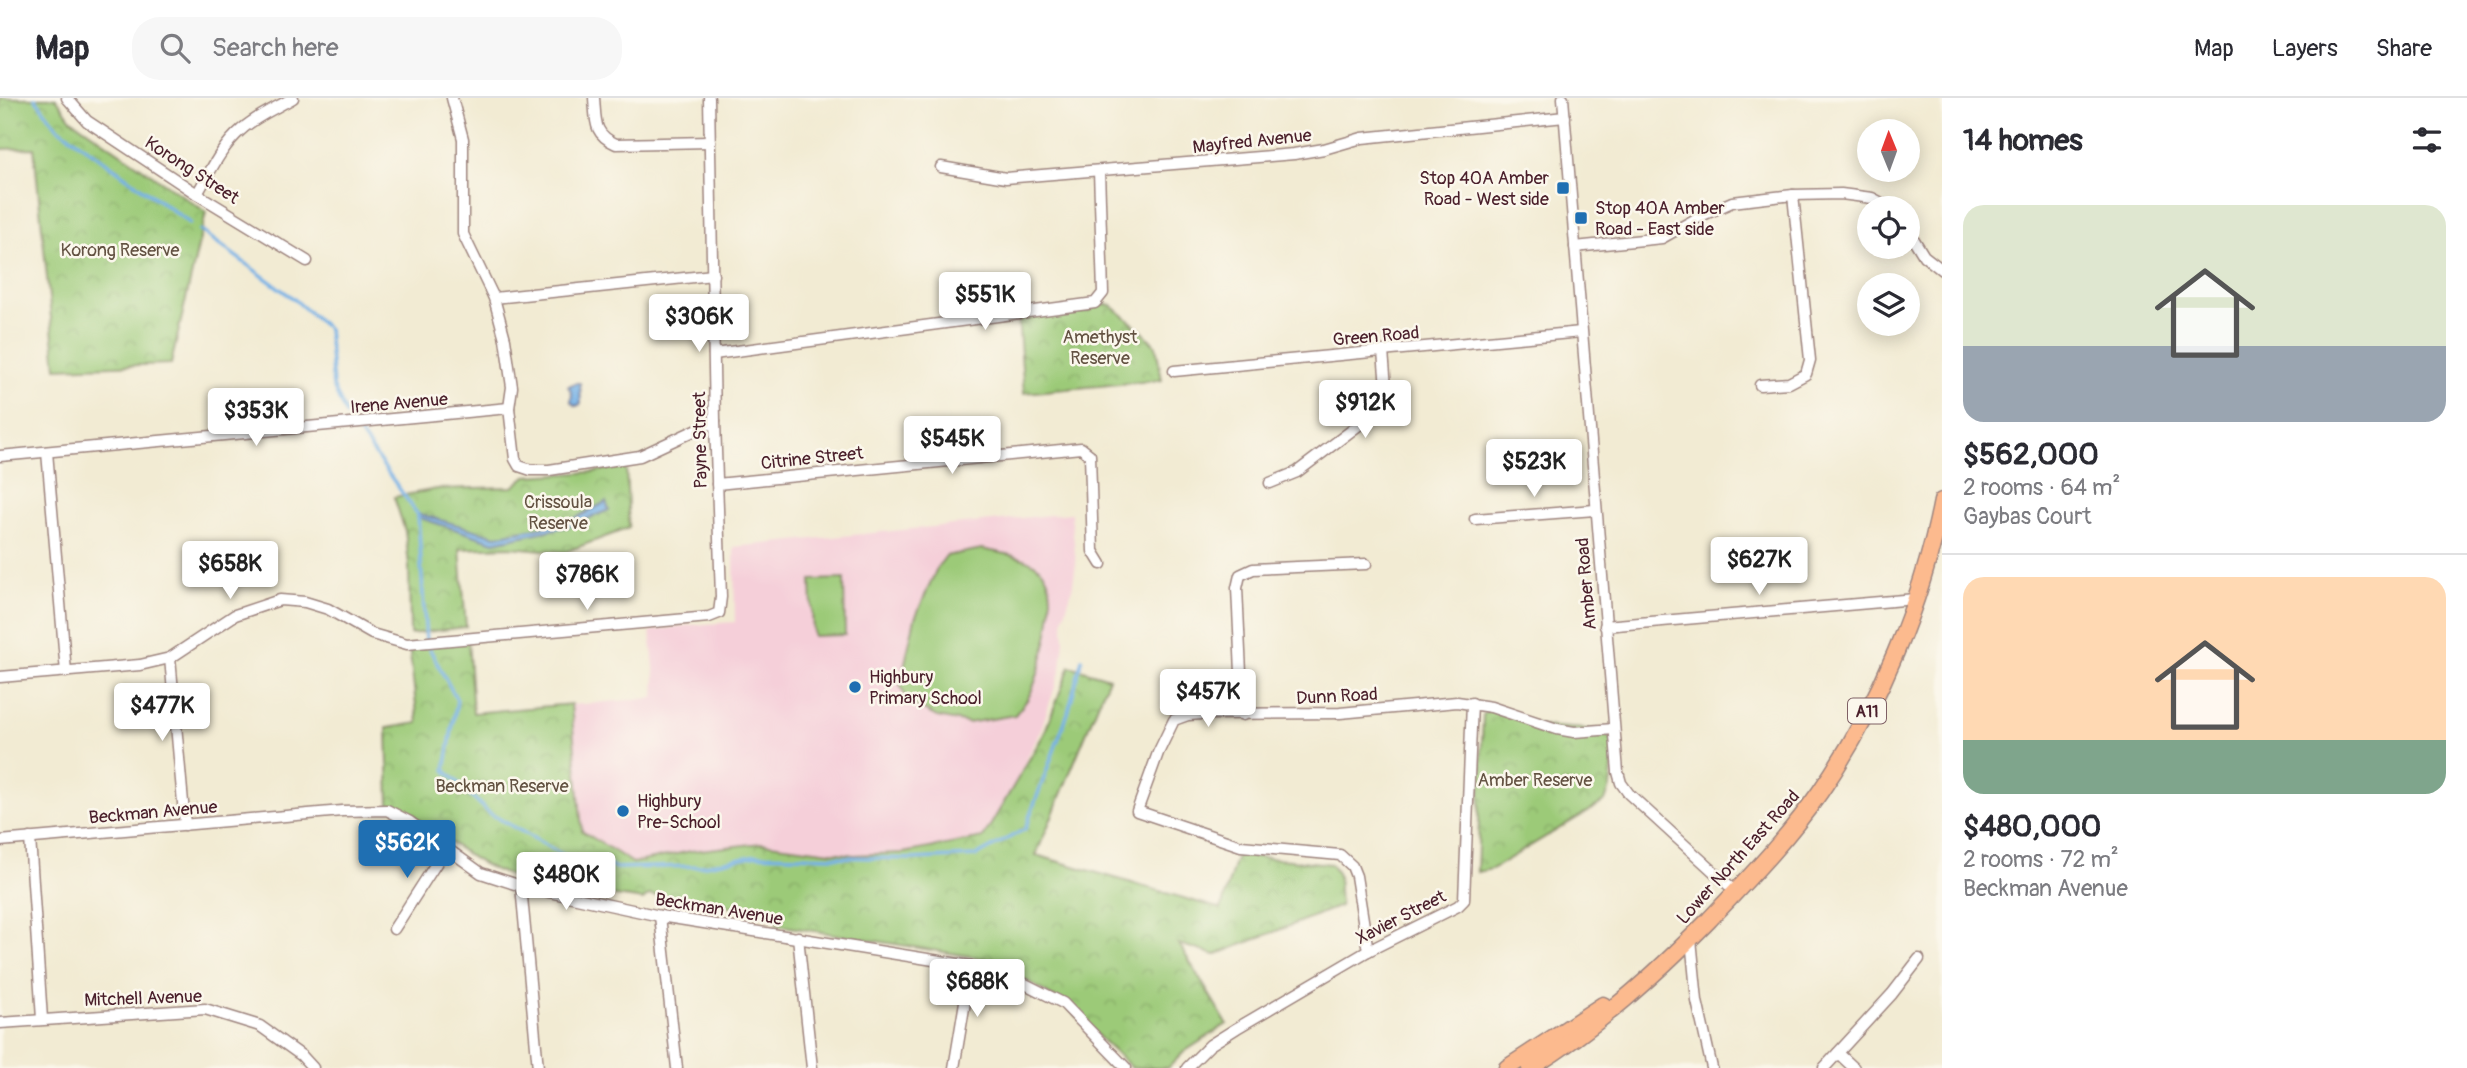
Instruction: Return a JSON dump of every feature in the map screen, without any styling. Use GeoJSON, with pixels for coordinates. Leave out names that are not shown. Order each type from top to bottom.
{"type":"FeatureCollection","features":[{"type":"Feature","properties":{"kind":"main road","name":"Lower North East Road"},"geometry":{"type":"LineString","coordinates":[[1530,1068],[1561,1049],[1613,1010],[1667,963],[1779,846],[1819,793],[1850,745],[1897,649],[1915,599],[1942,501]]}},
{"type":"Feature","properties":{"kind":"main road","name":"Lower North East Road"},"geometry":{"type":"LineString","coordinates":[[1507,1068],[1667,963]]}},
{"type":"Feature","properties":{"kind":"street","name":"Korong Street"},"geometry":{"type":"LineString","coordinates":[[67,98],[87,121],[197,194],[307,261]]}},
{"type":"Feature","properties":{"kind":"street"},"geometry":{"type":"LineString","coordinates":[[197,194],[226,146],[240,130],[293,98]]}},
{"type":"Feature","properties":{"kind":"street"},"geometry":{"type":"LineString","coordinates":[[452,98],[463,139],[463,234],[494,298],[505,339],[512,387],[509,408],[515,459],[519,466],[531,470],[549,470],[640,456],[715,421]]}},
{"type":"Feature","properties":{"kind":"street"},"geometry":{"type":"LineString","coordinates":[[594,98],[599,132],[605,139],[616,144],[710,142]]}},
{"type":"Feature","properties":{"kind":"street","name":"Payne Street"},"geometry":{"type":"LineString","coordinates":[[170,658],[235,615],[280,600],[305,602],[328,609],[372,634],[407,644],[709,617],[719,613],[722,597],[715,421],[709,98]]}},
{"type":"Feature","properties":{"kind":"street","name":"Amber Road"},"geometry":{"type":"LineString","coordinates":[[1563,98],[1618,772],[1621,783],[1629,794],[1736,892]]}},
{"type":"Feature","properties":{"kind":"street","name":"Mayfred Avenue"},"geometry":{"type":"LineString","coordinates":[[941,167],[1006,178],[1099,172],[1294,155],[1362,138],[1565,117]]}},
{"type":"Feature","properties":{"kind":"street"},"geometry":{"type":"LineString","coordinates":[[715,354],[1095,303],[1103,293],[1099,172]]}},
{"type":"Feature","properties":{"kind":"street"},"geometry":{"type":"LineString","coordinates":[[1575,247],[1662,238],[1732,202],[1793,195],[1857,196]]}},
{"type":"Feature","properties":{"kind":"street"},"geometry":{"type":"LineString","coordinates":[[1760,385],[1789,383],[1806,374],[1810,360],[1793,195]]}},
{"type":"Feature","properties":{"kind":"street"},"geometry":{"type":"LineString","coordinates":[[1920,250],[1942,270]]}},
{"type":"Feature","properties":{"kind":"street"},"geometry":{"type":"LineString","coordinates":[[494,298],[713,275]]}},
{"type":"Feature","properties":{"kind":"street","name":"Green Road"},"geometry":{"type":"LineString","coordinates":[[1174,371],[1581,332]]}},
{"type":"Feature","properties":{"kind":"street"},"geometry":{"type":"LineString","coordinates":[[1270,483],[1297,472],[1380,409],[1387,398],[1383,352]]}},
{"type":"Feature","properties":{"kind":"street","name":"Irene Avenue"},"geometry":{"type":"LineString","coordinates":[[0,456],[509,408]]}},
{"type":"Feature","properties":{"kind":"street","name":"Citrine Street"},"geometry":{"type":"LineString","coordinates":[[717,484],[1081,448],[1090,455],[1093,551],[1101,564]]}},
{"type":"Feature","properties":{"kind":"street"},"geometry":{"type":"LineString","coordinates":[[47,452],[66,672]]}},
{"type":"Feature","properties":{"kind":"street"},"geometry":{"type":"LineString","coordinates":[[1475,519],[1595,510]]}},
{"type":"Feature","properties":{"kind":"street"},"geometry":{"type":"LineString","coordinates":[[1243,715],[1237,588],[1240,575],[1253,569],[1366,564]]}},
{"type":"Feature","properties":{"kind":"street"},"geometry":{"type":"LineString","coordinates":[[1605,626],[1915,599]]}},
{"type":"Feature","properties":{"kind":"street"},"geometry":{"type":"LineString","coordinates":[[0,677],[140,665],[170,658],[185,825]]}},
{"type":"Feature","properties":{"kind":"street","name":"Dunn Road"},"geometry":{"type":"LineString","coordinates":[[1367,951],[1356,876],[1352,866],[1340,855],[1241,846],[1137,811],[1158,753],[1174,720],[1195,715],[1340,713],[1457,702],[1491,706],[1557,729],[1574,732],[1614,729]]}},
{"type":"Feature","properties":{"kind":"street","name":"Xavier Street"},"geometry":{"type":"LineString","coordinates":[[1187,1068],[1210,1045],[1367,951],[1458,906],[1464,900],[1472,703]]}},
{"type":"Feature","properties":{"kind":"street","name":"Beckman Avenue"},"geometry":{"type":"LineString","coordinates":[[0,841],[342,811],[387,810],[410,822],[481,873],[521,886],[660,916],[971,966],[1007,975],[1063,1003],[1126,1068]]}},
{"type":"Feature","properties":{"kind":"street"},"geometry":{"type":"LineString","coordinates":[[30,838],[42,1019]]}},
{"type":"Feature","properties":{"kind":"street"},"geometry":{"type":"LineString","coordinates":[[394,929],[446,848]]}},
{"type":"Feature","properties":{"kind":"street"},"geometry":{"type":"LineString","coordinates":[[521,886],[538,1068]]}},
{"type":"Feature","properties":{"kind":"street"},"geometry":{"type":"LineString","coordinates":[[660,916],[677,1068]]}},
{"type":"Feature","properties":{"kind":"street"},"geometry":{"type":"LineString","coordinates":[[798,937],[812,1068]]}},
{"type":"Feature","properties":{"kind":"street"},"geometry":{"type":"LineString","coordinates":[[1691,939],[1698,1001],[1712,1068]]}},
{"type":"Feature","properties":{"kind":"street"},"geometry":{"type":"LineString","coordinates":[[1824,1068],[1919,960]]}},
{"type":"Feature","properties":{"kind":"street"},"geometry":{"type":"LineString","coordinates":[[954,1068],[971,966]]}},
{"type":"Feature","properties":{"kind":"street","name":"Mitchell Avenue"},"geometry":{"type":"LineString","coordinates":[[0,1023],[205,1009],[238,1017],[260,1026],[302,1056],[313,1068]]}},
{"type":"Feature","properties":{"kind":"street"},"geometry":{"type":"LineString","coordinates":[[1838,1054],[1854,1068]]}},
{"type":"Feature","properties":{"kind":"shaded area","name":"Highbury Primary School"},"geometry":{"type":"Polygon","coordinates":[[[1071,513],[1076,564],[1063,619],[1061,669],[1040,732],[982,848],[854,855],[762,843],[691,851],[633,863],[582,831],[571,705],[654,698],[655,676],[650,631],[735,622],[734,547],[1071,513]]]}},
{"type":"Feature","properties":{"kind":"green space","name":"Korong Reserve"},"geometry":{"type":"Polygon","coordinates":[[[0,98],[56,98],[71,119],[206,212],[171,364],[56,368],[34,148],[0,149],[0,98]]]}},
{"type":"Feature","properties":{"kind":"green space","name":"Amethyst Reserve"},"geometry":{"type":"Polygon","coordinates":[[[1095,303],[1111,305],[1156,346],[1162,380],[1024,393],[1018,317],[1089,311],[1095,303]]]}},
{"type":"Feature","properties":{"kind":"green space","name":"Crissoula Reserve"},"geometry":{"type":"Polygon","coordinates":[[[626,466],[629,528],[565,552],[510,547],[460,549],[466,627],[410,634],[409,565],[405,531],[394,497],[437,489],[513,487],[526,476],[593,472],[626,466]]]}},
{"type":"Feature","properties":{"kind":"green space"},"geometry":{"type":"Polygon","coordinates":[[[982,549],[1027,560],[1041,569],[1050,587],[1050,619],[1038,673],[1024,704],[1015,715],[968,723],[937,717],[908,702],[900,685],[915,618],[937,568],[946,556],[982,549]]]}},
{"type":"Feature","properties":{"kind":"green space"},"geometry":{"type":"Polygon","coordinates":[[[844,579],[845,635],[813,636],[811,580],[844,579]]]}},
{"type":"Feature","properties":{"kind":"green space","name":"Beckman Reserve"},"geometry":{"type":"Polygon","coordinates":[[[468,640],[473,713],[571,704],[582,831],[633,863],[691,851],[762,843],[854,855],[903,853],[983,838],[1044,734],[1070,666],[1109,678],[1036,855],[1221,909],[1237,855],[1331,864],[1338,875],[1340,906],[1215,955],[1179,944],[1227,1024],[1184,1052],[1168,1068],[1132,1068],[1063,1003],[993,960],[777,925],[776,913],[649,895],[643,900],[542,885],[485,865],[415,817],[389,805],[387,728],[418,723],[409,646],[468,640]]]}},
{"type":"Feature","properties":{"kind":"green space","name":"Amber Reserve"},"geometry":{"type":"Polygon","coordinates":[[[1491,707],[1542,726],[1600,730],[1615,742],[1610,787],[1605,801],[1492,869],[1477,872],[1483,715],[1491,707]]]}},
{"type":"Feature","properties":{"kind":"water"},"geometry":{"type":"Polygon","coordinates":[[[580,383],[581,404],[576,406],[571,402],[572,393],[568,386],[580,383]]]}},
{"type":"Feature","properties":{"kind":"water"},"geometry":{"type":"Polygon","coordinates":[[[606,502],[609,510],[570,526],[494,542],[417,517],[419,514],[496,536],[570,521],[606,502]]]}},
{"type":"Feature","properties":{"kind":"waterway"},"geometry":{"type":"LineString","coordinates":[[35,98],[57,127],[190,223]]}},
{"type":"Feature","properties":{"kind":"waterway"},"geometry":{"type":"LineString","coordinates":[[200,230],[294,299],[328,329],[333,386],[346,415]]}},
{"type":"Feature","properties":{"kind":"waterway"},"geometry":{"type":"LineString","coordinates":[[359,432],[418,515],[426,642],[457,700],[445,770],[489,813],[563,855],[617,868],[700,866],[757,855],[912,859],[976,856],[1025,829],[1068,713],[1082,659]]}},
{"type":"Feature","properties":{"kind":"place","name":"Stop 40A Amber Road - West side"},"geometry":{"type":"Point","coordinates":[1563,188]}},
{"type":"Feature","properties":{"kind":"place","name":"Stop 40A Amber Road - East side"},"geometry":{"type":"Point","coordinates":[1581,218]}},
{"type":"Feature","properties":{"kind":"place","name":"Highbury Primary School"},"geometry":{"type":"Point","coordinates":[855,687]}},
{"type":"Feature","properties":{"kind":"place","name":"Highbury Pre-School"},"geometry":{"type":"Point","coordinates":[623,811]}}]}
